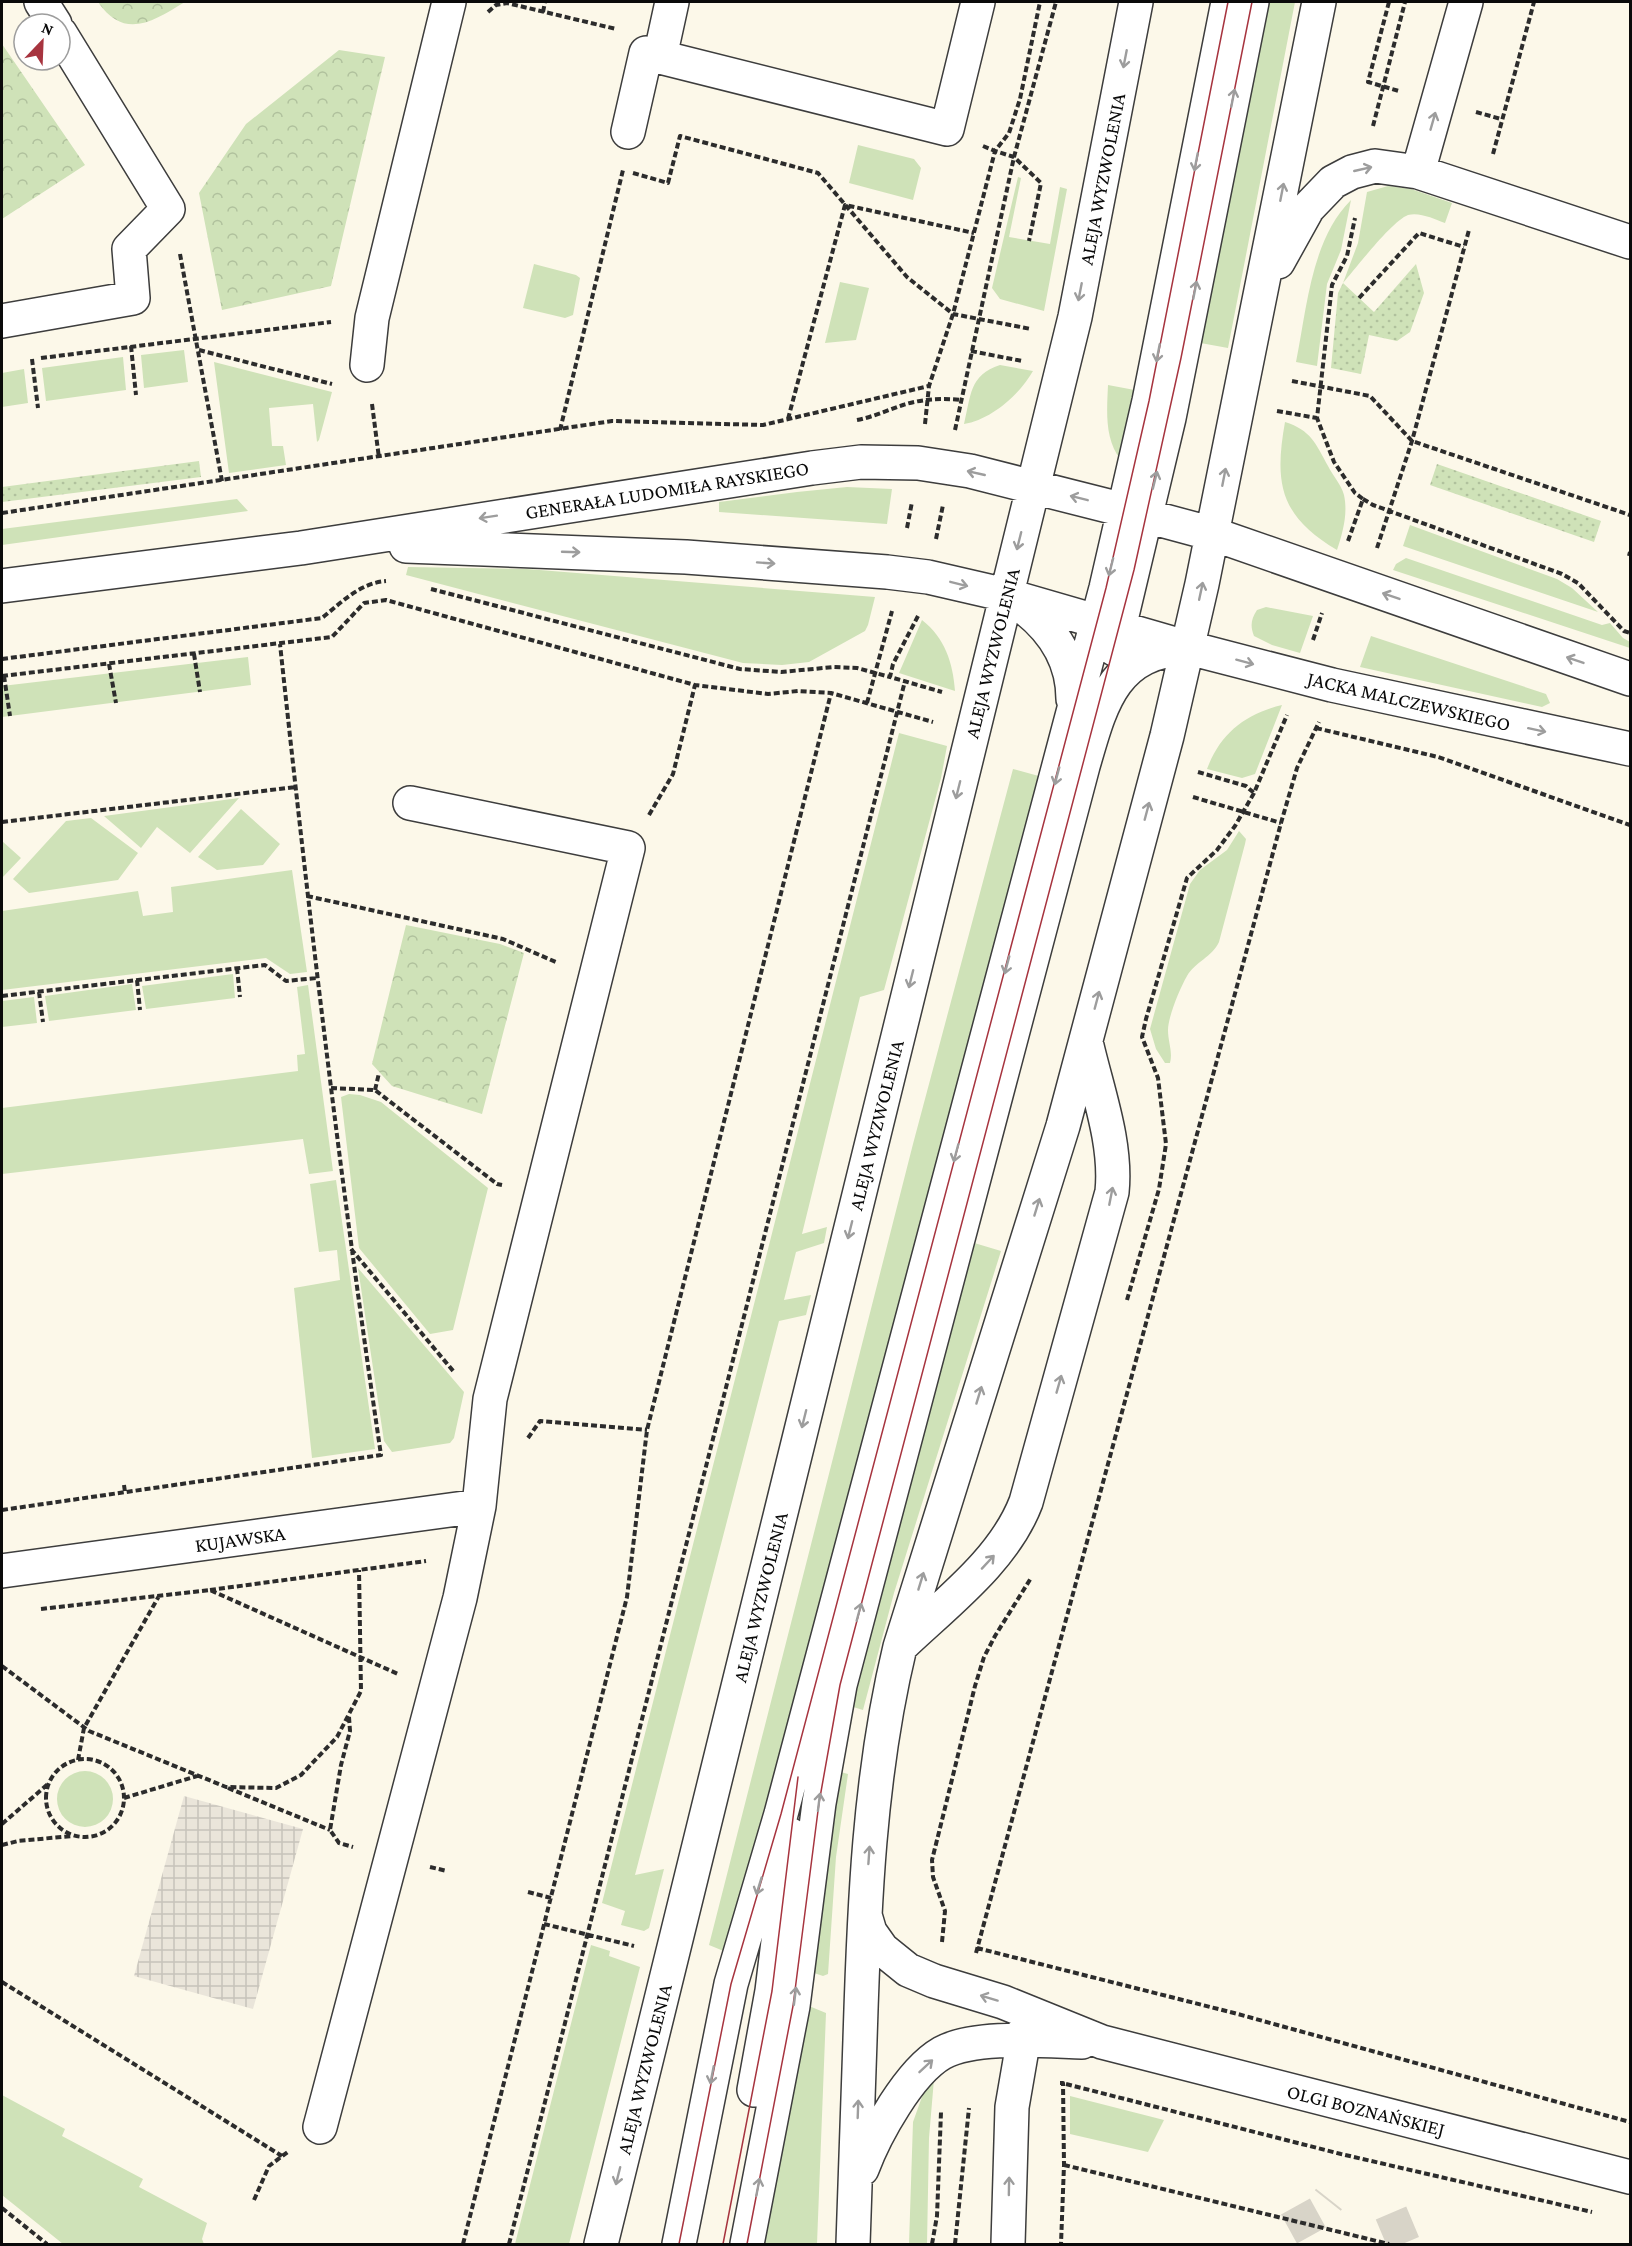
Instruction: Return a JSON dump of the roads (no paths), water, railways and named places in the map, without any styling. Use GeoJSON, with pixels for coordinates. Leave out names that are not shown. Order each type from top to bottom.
{"type":"FeatureCollection","features":[{"type":"Feature","properties":{"kind":"street"},"geometry":{"type":"LineString","coordinates":[[367,365],[372,318],[449,2]]}},
{"type":"Feature","properties":{"kind":"street"},"geometry":{"type":"LineString","coordinates":[[628,132],[672,2]]}},
{"type":"Feature","properties":{"kind":"street"},"geometry":{"type":"LineString","coordinates":[[653,55],[947,129],[978,2]]}},
{"type":"Feature","properties":{"kind":"street","name":"ALEJA WYZWOLENIA"},"geometry":{"type":"LineString","coordinates":[[601,2244],[1079,300],[1136,2]]}},
{"type":"Feature","properties":{"kind":"street"},"geometry":{"type":"LineString","coordinates":[[1136,513],[1156,366],[1228,2]]}},
{"type":"Feature","properties":{"kind":"street"},"geometry":{"type":"LineString","coordinates":[[747,2244],[793,2006],[819,1803],[840,1685],[1136,513],[1179,372],[1251,2]]}},
{"type":"Feature","properties":{"kind":"street"},"geometry":{"type":"LineString","coordinates":[[853,2244],[865,1913],[874,1798],[881,1739],[900,1647],[1063,1126],[1189,648],[1319,2]]}},
{"type":"Feature","properties":{"kind":"street"},"geometry":{"type":"LineString","coordinates":[[1418,172],[1466,2]]}},
{"type":"Feature","properties":{"kind":"street"},"geometry":{"type":"LineString","coordinates":[[2,321],[133,298],[129,249],[168,209],[72,53]]}},
{"type":"Feature","properties":{"kind":"street"},"geometry":{"type":"LineString","coordinates":[[1258,311],[1279,260],[1308,208],[1333,182],[1363,168],[1385,166],[1418,172],[1630,242]]}},
{"type":"Feature","properties":{"kind":"street","name":"GENERAŁA LUDOMIŁA RAYSKIEGO"},"geometry":{"type":"LineString","coordinates":[[2,586],[300,548],[801,469],[861,462],[910,462],[949,467],[1033,486]]}},
{"type":"Feature","properties":{"kind":"street"},"geometry":{"type":"LineString","coordinates":[[1033,486],[1213,534],[1630,679]]}},
{"type":"Feature","properties":{"kind":"street","name":"GENERAŁA LUDOMIŁA RAYSKIEGO"},"geometry":{"type":"LineString","coordinates":[[300,548],[448,546],[720,560],[887,572],[935,579],[1006,595]]}},
{"type":"Feature","properties":{"kind":"street"},"geometry":{"type":"LineString","coordinates":[[1006,595],[1036,616],[1052,634],[1065,656],[1071,675],[1079,737]]}},
{"type":"Feature","properties":{"kind":"street","name":"ALEJA WYZWOLENIA"},"geometry":{"type":"LineString","coordinates":[[1006,595],[1189,648]]}},
{"type":"Feature","properties":{"kind":"street"},"geometry":{"type":"LineString","coordinates":[[679,2244],[731,1984],[781,1814],[1079,737],[1115,682],[1130,667],[1160,651],[1189,648]]}},
{"type":"Feature","properties":{"kind":"street","name":"JACKA MALCZEWSKIEGO"},"geometry":{"type":"LineString","coordinates":[[1189,648],[1374,695],[1630,749]]}},
{"type":"Feature","properties":{"kind":"street"},"geometry":{"type":"LineString","coordinates":[[320,2127],[469,1555],[479,1506],[490,1399],[628,849],[410,803]]}},
{"type":"Feature","properties":{"kind":"street"},"geometry":{"type":"LineString","coordinates":[[900,1647],[994,1556],[1016,1525],[1026,1502],[1112,1192],[1111,1148],[1086,1041]]}},
{"type":"Feature","properties":{"kind":"street","name":"KUJAWSKA"},"geometry":{"type":"LineString","coordinates":[[2,1571],[479,1506]]}},
{"type":"Feature","properties":{"kind":"street"},"geometry":{"type":"LineString","coordinates":[[723,2244],[768,2015],[800,1763],[814,1688]]}},
{"type":"Feature","properties":{"kind":"street","name":"OLGI BOZNAŃSKIEJ"},"geometry":{"type":"LineString","coordinates":[[865,1913],[870,1932],[882,1949],[908,1970],[1026,2026],[1102,2042],[1630,2177]]}},
{"type":"Feature","properties":{"kind":"street"},"geometry":{"type":"LineString","coordinates":[[1008,2244],[1012,2107],[1026,2026]]}},
{"type":"Feature","properties":{"kind":"street","name":"OLGI BOZNAŃSKIEJ"},"geometry":{"type":"LineString","coordinates":[[854,2210],[857,2184],[868,2152],[897,2103],[927,2065],[942,2053],[1026,2026]]}},
{"type":"Feature","properties":{"kind":"tunnel"},"geometry":{"type":"LineString","coordinates":[[1289,2229],[1318,2213],[1329,2199]]}},
{"type":"Feature","properties":{"kind":"tunnel"},"geometry":{"type":"LineString","coordinates":[[1391,2213],[1404,2244]]}},
{"type":"Feature","properties":{"kind":"tram line"},"geometry":{"type":"LineString","coordinates":[[679,2244],[731,1984],[781,1814],[1106,588],[1149,401],[1228,2]]}},
{"type":"Feature","properties":{"kind":"tram line"},"geometry":{"type":"LineString","coordinates":[[747,2244],[793,2006],[819,1803],[840,1685],[1134,570],[1181,358],[1252,2]]}},
{"type":"Feature","properties":{"kind":"tram line"},"geometry":{"type":"LineString","coordinates":[[723,2244],[772,1991],[798,1777]]}}]}
